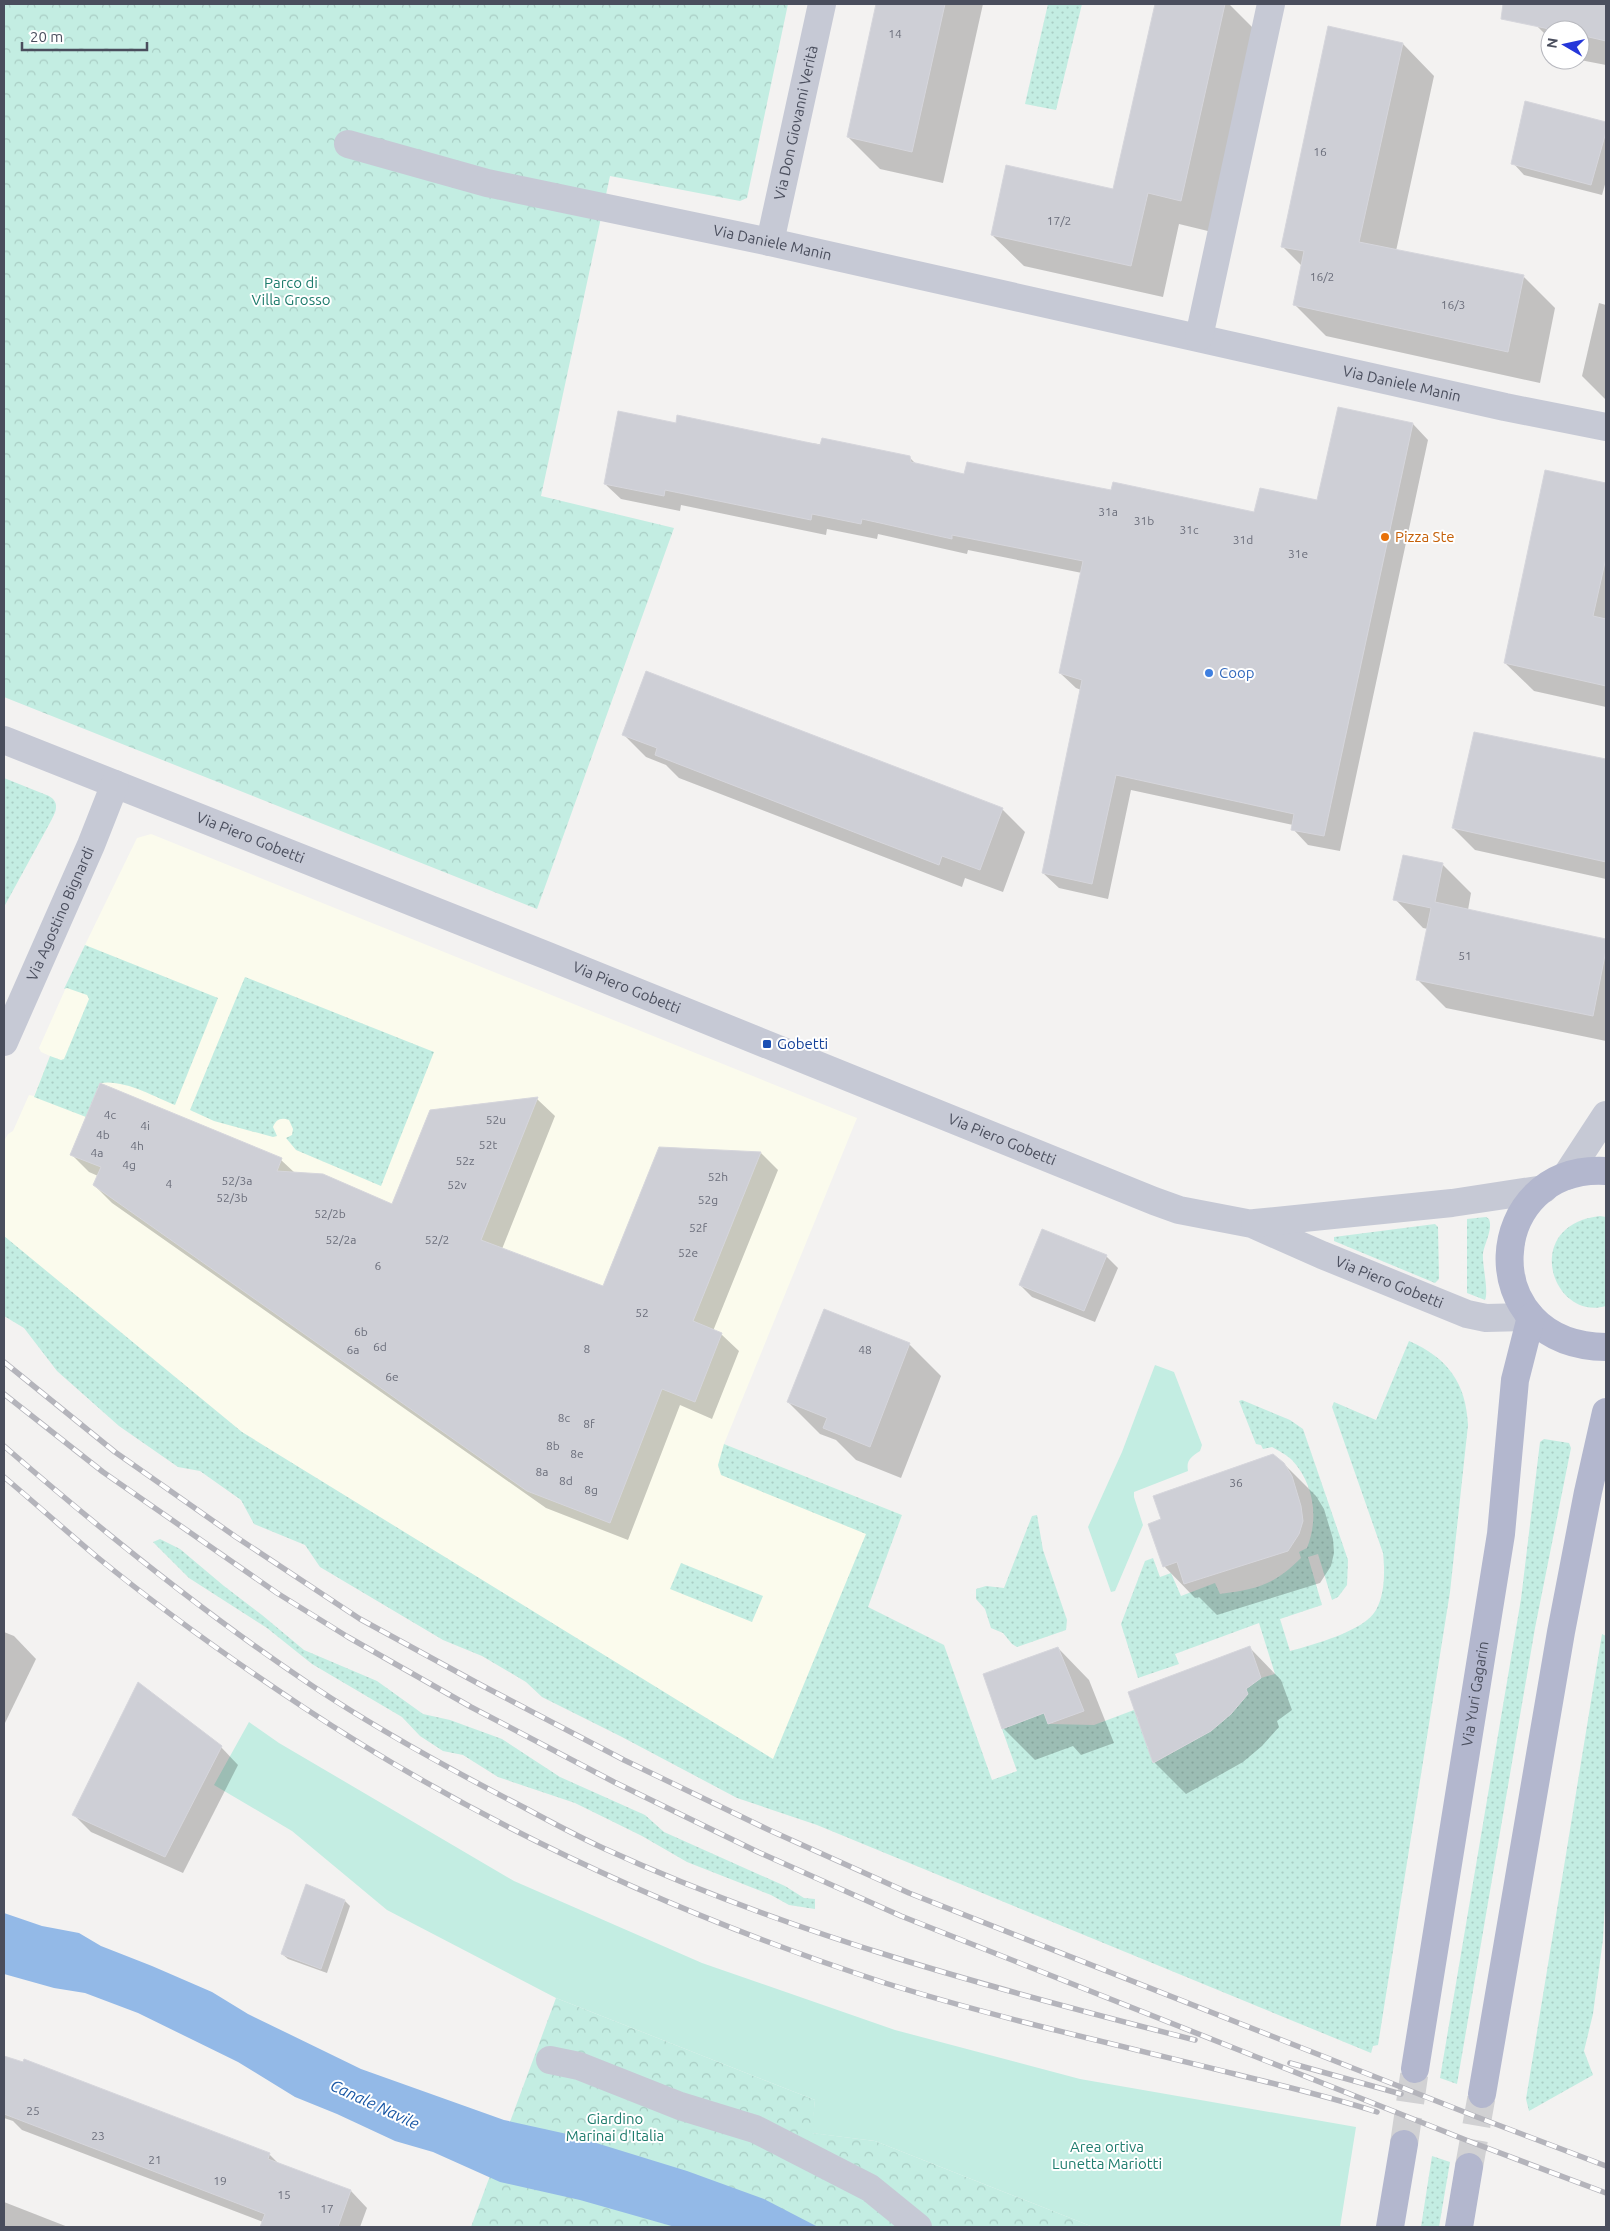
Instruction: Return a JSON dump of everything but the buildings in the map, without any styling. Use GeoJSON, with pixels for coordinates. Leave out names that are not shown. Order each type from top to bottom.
{"type":"FeatureCollection","features":[{"type":"Feature","properties":{"kind":"main road"},"geometry":{"type":"LineString","coordinates":[[1606,1171],[1581,1172],[1555,1182],[1524,1209],[1511,1239],[1509,1268],[1516,1294],[1531,1318],[1543,1329],[1559,1338],[1586,1346],[1606,1346]]}},
{"type":"Feature","properties":{"kind":"main road","name":"Via Yuri Gagarin"},"geometry":{"type":"LineString","coordinates":[[1415,2069],[1501,1534],[1515,1380],[1531,1318]]}},
{"type":"Feature","properties":{"kind":"main road"},"geometry":{"type":"LineString","coordinates":[[1482,2094],[1561,1632],[1588,1492],[1606,1412]]}},
{"type":"Feature","properties":{"kind":"main road"},"geometry":{"type":"LineString","coordinates":[[1390,2227],[1404,2144]]}},
{"type":"Feature","properties":{"kind":"main road"},"geometry":{"type":"LineString","coordinates":[[1459,2227],[1469,2167]]}},
{"type":"Feature","properties":{"kind":"street","name":"Via Don Giovanni Verità"},"geometry":{"type":"LineString","coordinates":[[770,242],[822,4]]}},
{"type":"Feature","properties":{"kind":"street"},"geometry":{"type":"LineString","coordinates":[[1199,337],[1271,4]]}},
{"type":"Feature","properties":{"kind":"street","name":"Via Daniele Manin"},"geometry":{"type":"LineString","coordinates":[[348,144],[487,183],[770,242],[1606,427]]}},
{"type":"Feature","properties":{"kind":"street","name":"Via Piero Gobetti"},"geometry":{"type":"LineString","coordinates":[[4,740],[548,956],[1154,1201],[1179,1210],[1252,1224],[1322,1255],[1467,1314],[1486,1318],[1531,1318]]}},
{"type":"Feature","properties":{"kind":"street","name":"Via Agostino Bignardi"},"geometry":{"type":"LineString","coordinates":[[4,1042],[91,845],[115,784]]}},
{"type":"Feature","properties":{"kind":"street"},"geometry":{"type":"LineString","coordinates":[[1555,1182],[1606,1115]]}},
{"type":"Feature","properties":{"kind":"street","name":"Via Piero Gobetti"},"geometry":{"type":"LineString","coordinates":[[1252,1224],[1452,1203],[1555,1182]]}},
{"type":"Feature","properties":{"kind":"street"},"geometry":{"type":"LineString","coordinates":[[550,2060],[579,2066],[680,2106],[755,2129],[870,2188],[918,2227]]}},
{"type":"Feature","properties":{"kind":"shaded area"},"geometry":{"type":"Polygon","coordinates":[[[151,834],[857,1118],[724,1444],[902,1515],[785,1794],[4,1288],[4,1141],[8,1134],[13,1131],[29,1095],[34,1096],[50,1056],[41,1052],[39,1048],[85,945],[137,838],[151,834]]]}},
{"type":"Feature","properties":{"kind":"green space","name":"Parco di Villa Grosso"},"geometry":{"type":"Polygon","coordinates":[[[4,4],[788,4],[747,198],[740,201],[610,176],[541,496],[674,528],[537,909],[4,697],[4,4]]]}},
{"type":"Feature","properties":{"kind":"green space"},"geometry":{"type":"Polygon","coordinates":[[[1048,4],[1082,4],[1056,110],[1025,104],[1048,4]]]}},
{"type":"Feature","properties":{"kind":"green space"},"geometry":{"type":"Polygon","coordinates":[[[4,778],[49,796],[56,806],[52,819],[4,907],[4,778]]]}},
{"type":"Feature","properties":{"kind":"green space"},"geometry":{"type":"Polygon","coordinates":[[[85,945],[218,998],[175,1105],[138,1089],[109,1082],[100,1083],[86,1117],[34,1097],[50,1056],[61,1060],[64,1059],[89,999],[87,995],[67,988],[64,989],[85,945]]]}},
{"type":"Feature","properties":{"kind":"green space"},"geometry":{"type":"Polygon","coordinates":[[[245,977],[434,1052],[381,1186],[296,1150],[286,1138],[292,1135],[293,1129],[289,1120],[277,1120],[273,1127],[277,1136],[273,1137],[214,1121],[190,1110],[245,977]]]}},
{"type":"Feature","properties":{"kind":"green space"},"geometry":{"type":"Polygon","coordinates":[[[1600,1216],[1606,1217],[1606,1306],[1587,1307],[1571,1300],[1559,1287],[1553,1270],[1553,1253],[1560,1236],[1575,1223],[1600,1216]]]}},
{"type":"Feature","properties":{"kind":"green space"},"geometry":{"type":"Polygon","coordinates":[[[1486,1217],[1489,1219],[1490,1227],[1483,1253],[1485,1300],[1467,1293],[1467,1219],[1486,1217]]]}},
{"type":"Feature","properties":{"kind":"green space"},"geometry":{"type":"Polygon","coordinates":[[[1435,1224],[1438,1227],[1439,1279],[1435,1283],[1334,1241],[1334,1237],[1435,1224]]]}},
{"type":"Feature","properties":{"kind":"green space"},"geometry":{"type":"Polygon","coordinates":[[[4,1236],[242,1432],[773,1759],[866,1534],[721,1475],[718,1465],[724,1444],[902,1515],[868,1607],[944,1645],[992,1780],[1017,1771],[1002,1729],[1044,1713],[1049,1724],[1094,1725],[1134,1710],[1154,1763],[1211,1731],[1246,1689],[1261,1678],[1275,1674],[1259,1623],[1175,1654],[1179,1664],[1138,1678],[1121,1624],[1145,1561],[1153,1558],[1160,1577],[1171,1573],[1181,1596],[1215,1583],[1220,1594],[1255,1588],[1274,1580],[1301,1558],[1299,1552],[1307,1548],[1313,1525],[1310,1490],[1299,1469],[1288,1456],[1272,1447],[1263,1449],[1261,1445],[1256,1444],[1239,1401],[1242,1400],[1290,1420],[1303,1429],[1348,1560],[1347,1585],[1338,1597],[1332,1600],[1318,1554],[1308,1557],[1322,1605],[1280,1619],[1290,1651],[1350,1631],[1370,1618],[1379,1604],[1383,1590],[1383,1553],[1332,1407],[1334,1402],[1376,1420],[1409,1341],[1423,1348],[1444,1364],[1459,1384],[1468,1425],[1450,1592],[1378,2045],[1373,2046],[1371,2053],[817,1825],[737,1798],[542,1697],[526,1682],[482,1656],[443,1640],[320,1567],[305,1545],[254,1524],[241,1500],[200,1471],[178,1467],[119,1426],[57,1371],[24,1328],[4,1316],[4,1236]]]}},
{"type":"Feature","properties":{"kind":"green space"},"geometry":{"type":"Polygon","coordinates":[[[1155,1365],[1174,1372],[1202,1445],[1200,1451],[1189,1461],[1188,1471],[1134,1492],[1143,1525],[1115,1591],[1111,1592],[1088,1527],[1122,1452],[1155,1365]]]}},
{"type":"Feature","properties":{"kind":"green space"},"geometry":{"type":"Polygon","coordinates":[[[1544,1439],[1569,1443],[1571,1448],[1535,1628],[1457,2084],[1440,2078],[1521,1599],[1540,1442],[1544,1439]]]}},
{"type":"Feature","properties":{"kind":"green space"},"geometry":{"type":"Polygon","coordinates":[[[1037,1515],[1043,1550],[1067,1620],[1066,1630],[1017,1647],[1003,1633],[991,1628],[985,1609],[976,1599],[976,1589],[986,1586],[1004,1588],[1032,1516],[1037,1515]]]}},
{"type":"Feature","properties":{"kind":"green space"},"geometry":{"type":"Polygon","coordinates":[[[160,1539],[180,1549],[304,1650],[377,1681],[423,1714],[450,1720],[502,1739],[560,1777],[645,1815],[664,1832],[785,1886],[804,1898],[815,1899],[815,1909],[789,1905],[771,1895],[687,1862],[642,1836],[575,1803],[498,1777],[463,1755],[443,1751],[420,1736],[402,1717],[312,1664],[267,1628],[189,1578],[153,1542],[160,1539]]]}},
{"type":"Feature","properties":{"kind":"green space"},"geometry":{"type":"Polygon","coordinates":[[[681,1563],[763,1596],[752,1622],[670,1589],[681,1563]]]}},
{"type":"Feature","properties":{"kind":"green space"},"geometry":{"type":"Polygon","coordinates":[[[1602,1634],[1606,1636],[1606,1886],[1603,1939],[1593,2014],[1584,2051],[1593,2075],[1529,2111],[1526,2099],[1602,1634]]]}},
{"type":"Feature","properties":{"kind":"green space","name":"Area ortiva Lunetta Mariotti"},"geometry":{"type":"Polygon","coordinates":[[[249,1722],[279,1743],[514,1881],[702,1963],[895,2030],[1080,2079],[1356,2127],[1340,2227],[1093,2227],[875,2141],[811,2133],[815,2100],[556,1998],[387,1910],[292,1831],[214,1785],[249,1722]]]}},
{"type":"Feature","properties":{"kind":"green space","name":"Giardino Marinai d'Italia"},"geometry":{"type":"Polygon","coordinates":[[[556,1998],[815,2100],[812,2133],[875,2141],[1093,2227],[471,2227],[556,1998]]]}},
{"type":"Feature","properties":{"kind":"green space"},"geometry":{"type":"Polygon","coordinates":[[[1432,2156],[1450,2162],[1439,2227],[1421,2227],[1432,2156]]]}},
{"type":"Feature","properties":{"kind":"water","name":"Canale Navile"},"geometry":{"type":"Polygon","coordinates":[[[4,1913],[42,1926],[79,1933],[101,1946],[212,1992],[248,2014],[361,2069],[504,2120],[567,2134],[687,2171],[764,2199],[818,2227],[675,2227],[580,2200],[500,2182],[433,2152],[395,2141],[295,2097],[238,2062],[138,2013],[85,1993],[54,1988],[4,1974],[4,1913]]]}},
{"type":"Feature","properties":{"kind":"tunnel"},"geometry":{"type":"LineString","coordinates":[[1404,2144],[1415,2069]]}},
{"type":"Feature","properties":{"kind":"tunnel"},"geometry":{"type":"LineString","coordinates":[[1469,2167],[1482,2094]]}},
{"type":"Feature","properties":{"kind":"railway"},"geometry":{"type":"LineString","coordinates":[[4,1362],[115,1452],[236,1537],[360,1619],[624,1760],[769,1830],[909,1893],[1606,2166]]}},
{"type":"Feature","properties":{"kind":"railway"},"geometry":{"type":"LineString","coordinates":[[4,1394],[103,1472],[277,1593],[348,1637],[471,1707],[614,1782],[758,1852],[901,1916],[1471,2142],[1606,2193]]}},
{"type":"Feature","properties":{"kind":"railway"},"geometry":{"type":"LineString","coordinates":[[4,1446],[155,1571],[234,1631],[314,1687],[366,1720],[471,1780],[584,1839],[747,1908],[821,1934],[969,1980],[1195,2040]]}},
{"type":"Feature","properties":{"kind":"railway"},"geometry":{"type":"LineString","coordinates":[[4,1477],[97,1557],[147,1596],[224,1653],[303,1707],[441,1791],[512,1829],[658,1898],[809,1957],[928,1996],[1016,2020],[1342,2101],[1377,2112]]}},
{"type":"Feature","properties":{"kind":"railway"},"geometry":{"type":"LineString","coordinates":[[1290,2063],[1401,2094]]}},
{"type":"Feature","properties":{"kind":"place","name":"Pizza Ste"},"geometry":{"type":"Point","coordinates":[1385,537]}},
{"type":"Feature","properties":{"kind":"place","name":"Coop"},"geometry":{"type":"Point","coordinates":[1209,673]}},
{"type":"Feature","properties":{"kind":"place","name":"Gobetti"},"geometry":{"type":"Point","coordinates":[767,1044]}}]}
